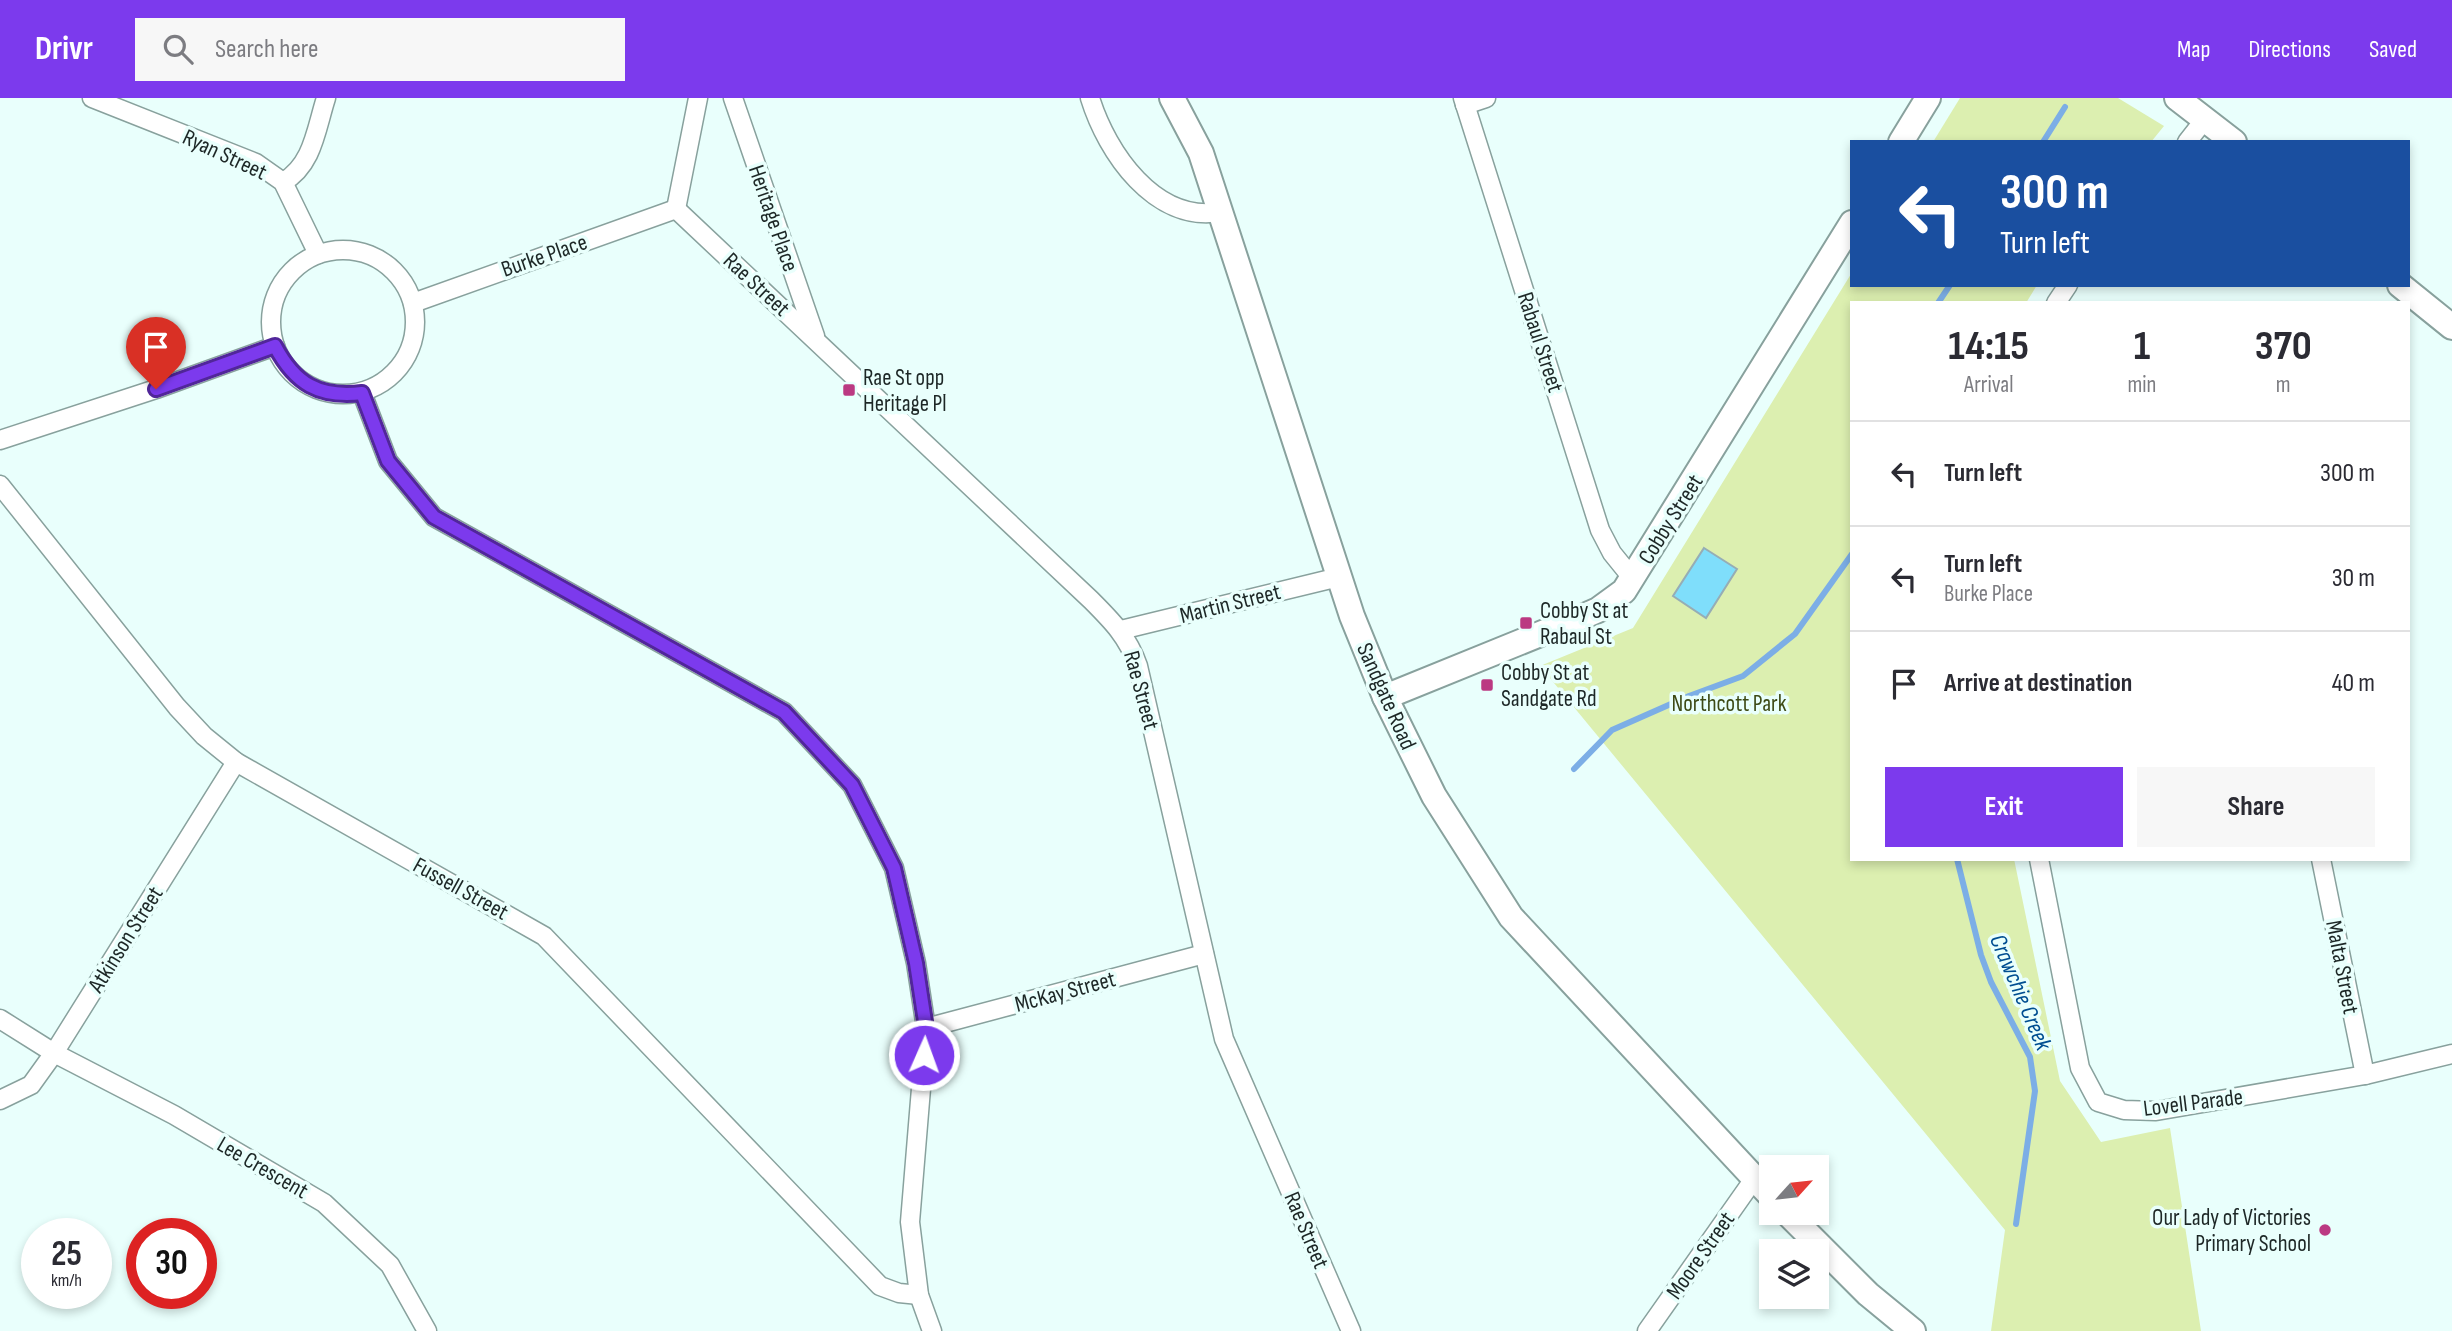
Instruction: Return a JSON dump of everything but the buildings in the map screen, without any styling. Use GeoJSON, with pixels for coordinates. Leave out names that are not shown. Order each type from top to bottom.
{"type":"FeatureCollection","features":[{"type":"Feature","properties":{"kind":"main road","name":"Sandgate Road"},"geometry":{"type":"LineString","coordinates":[[1172,98],[1201,153],[1352,615],[1385,696],[1434,796],[1511,917],[1759,1184]]}},
{"type":"Feature","properties":{"kind":"main road"},"geometry":{"type":"LineString","coordinates":[[1902,140],[1928,98]]}},
{"type":"Feature","properties":{"kind":"main road"},"geometry":{"type":"LineString","coordinates":[[2177,98],[2232,140]]}},
{"type":"Feature","properties":{"kind":"main road","name":"Cobby Street"},"geometry":{"type":"LineString","coordinates":[[1385,696],[1590,614],[1618,596],[1633,579],[1850,226]]}},
{"type":"Feature","properties":{"kind":"main road"},"geometry":{"type":"LineString","coordinates":[[2409,299],[2452,327]]}},
{"type":"Feature","properties":{"kind":"main road"},"geometry":{"type":"LineString","coordinates":[[1799,1225],[1868,1294],[1913,1331]]}},
{"type":"Feature","properties":{"kind":"street","name":"Ryan Street"},"geometry":{"type":"LineString","coordinates":[[92,98],[256,163],[284,182],[318,254]]}},
{"type":"Feature","properties":{"kind":"street"},"geometry":{"type":"LineString","coordinates":[[284,182],[296,175],[306,162],[326,98]]}},
{"type":"Feature","properties":{"kind":"street"},"geometry":{"type":"LineString","coordinates":[[676,209],[698,98]]}},
{"type":"Feature","properties":{"kind":"street","name":"Heritage Place"},"geometry":{"type":"LineString","coordinates":[[733,98],[816,338]]}},
{"type":"Feature","properties":{"kind":"street"},"geometry":{"type":"LineString","coordinates":[[1090,98],[1110,144],[1125,166],[1146,187],[1181,211],[1203,215],[1220,212]]}},
{"type":"Feature","properties":{"kind":"street"},"geometry":{"type":"LineString","coordinates":[[1464,101],[1486,98]]}},
{"type":"Feature","properties":{"kind":"street","name":"Rabaul Street"},"geometry":{"type":"LineString","coordinates":[[1464,101],[1601,530],[1612,552],[1633,579]]}},
{"type":"Feature","properties":{"kind":"street"},"geometry":{"type":"LineString","coordinates":[[2189,140],[2206,119]]}},
{"type":"Feature","properties":{"kind":"street","name":"Burke Place"},"geometry":{"type":"LineString","coordinates":[[413,303],[676,209]]}},
{"type":"Feature","properties":{"kind":"street","name":"Rae Street"},"geometry":{"type":"LineString","coordinates":[[676,209],[816,338],[1121,630],[1138,666],[1224,1039],[1351,1331]]}},
{"type":"Feature","properties":{"kind":"street"},"geometry":{"type":"LineString","coordinates":[[340,249],[362,252],[383,261],[400,276],[413,303],[416,320],[412,344],[401,366],[384,382],[362,393],[341,395],[319,391],[285,365],[275,346],[271,324],[273,302],[283,281],[298,264],[318,254],[340,249]]}},
{"type":"Feature","properties":{"kind":"street"},"geometry":{"type":"LineString","coordinates":[[0,440],[131,398],[275,346]]}},
{"type":"Feature","properties":{"kind":"street"},"geometry":{"type":"LineString","coordinates":[[362,393],[388,461],[434,517],[784,712],[852,785],[894,868],[916,963],[926,1028],[910,1222],[919,1295],[932,1331]]}},
{"type":"Feature","properties":{"kind":"street","name":"Fussell Street"},"geometry":{"type":"LineString","coordinates":[[0,485],[177,707],[204,736],[236,762],[544,936],[880,1286],[898,1293],[919,1295]]}},
{"type":"Feature","properties":{"kind":"street","name":"Martin Street"},"geometry":{"type":"LineString","coordinates":[[1121,630],[1339,577]]}},
{"type":"Feature","properties":{"kind":"street","name":"Atkinson Street"},"geometry":{"type":"LineString","coordinates":[[0,1100],[31,1085],[54,1054],[236,762]]}},
{"type":"Feature","properties":{"kind":"street","name":"Lovell Parade"},"geometry":{"type":"LineString","coordinates":[[2039,861],[2080,1068],[2098,1102],[2124,1110],[2156,1111],[2365,1075],[2452,1054]]}},
{"type":"Feature","properties":{"kind":"street","name":"Malta Street"},"geometry":{"type":"LineString","coordinates":[[2321,861],[2365,1075]]}},
{"type":"Feature","properties":{"kind":"street","name":"McKay Street"},"geometry":{"type":"LineString","coordinates":[[926,1028],[1204,954]]}},
{"type":"Feature","properties":{"kind":"street","name":"Lee Crescent"},"geometry":{"type":"LineString","coordinates":[[0,1019],[54,1054],[174,1115],[324,1203],[390,1265],[427,1331]]}},
{"type":"Feature","properties":{"kind":"street","name":"Moore Street"},"geometry":{"type":"LineString","coordinates":[[1647,1331],[1754,1179]]}},
{"type":"Feature","properties":{"kind":"green space"},"geometry":{"type":"Polygon","coordinates":[[[1960,98],[2118,98],[2164,126],[2153,140],[1934,140],[1960,98]]]}},
{"type":"Feature","properties":{"kind":"green space","name":"Northcott Park"},"geometry":{"type":"Polygon","coordinates":[[[1850,276],[1850,287],[2036,287],[2027,301],[1850,301],[1850,861],[2014,861],[2060,1081],[2101,1142],[2170,1128],[2201,1331],[1991,1331],[2005,1230],[1540,666],[1633,628],[1850,276]]]}},
{"type":"Feature","properties":{"kind":"waterway","name":"Crawchie Creek"},"geometry":{"type":"LineString","coordinates":[[2044,140],[2065,107]]}},
{"type":"Feature","properties":{"kind":"waterway","name":"Crawchie Creek"},"geometry":{"type":"LineString","coordinates":[[1939,301],[1949,287]]}},
{"type":"Feature","properties":{"kind":"waterway"},"geometry":{"type":"LineString","coordinates":[[1574,769],[1612,730],[1743,676],[1795,634],[1850,557]]}},
{"type":"Feature","properties":{"kind":"waterway","name":"Crawchie Creek"},"geometry":{"type":"LineString","coordinates":[[1958,861],[1981,955],[1991,982],[2030,1057],[2035,1091],[2016,1224]]}},
{"type":"Feature","properties":{"kind":"place","name":"Rae St opp Heritage Pl"},"geometry":{"type":"Point","coordinates":[849,390]}},
{"type":"Feature","properties":{"kind":"place","name":"Cobby St at Rabaul St"},"geometry":{"type":"Point","coordinates":[1526,623]}},
{"type":"Feature","properties":{"kind":"place","name":"Cobby St at Sandgate Rd"},"geometry":{"type":"Point","coordinates":[1487,685]}},
{"type":"Feature","properties":{"kind":"place","name":"Our Lady of Victories Primary School"},"geometry":{"type":"Point","coordinates":[2325,1230]}},
{"type":"Feature","properties":{"kind":"route"},"geometry":{"type":"LineString","coordinates":[[156,389],[275,346],[285,365],[300,381],[319,391],[341,395],[362,393],[388,461],[434,517],[784,712],[852,785],[894,868],[916,963],[926,1028],[924,1055]]}}]}
